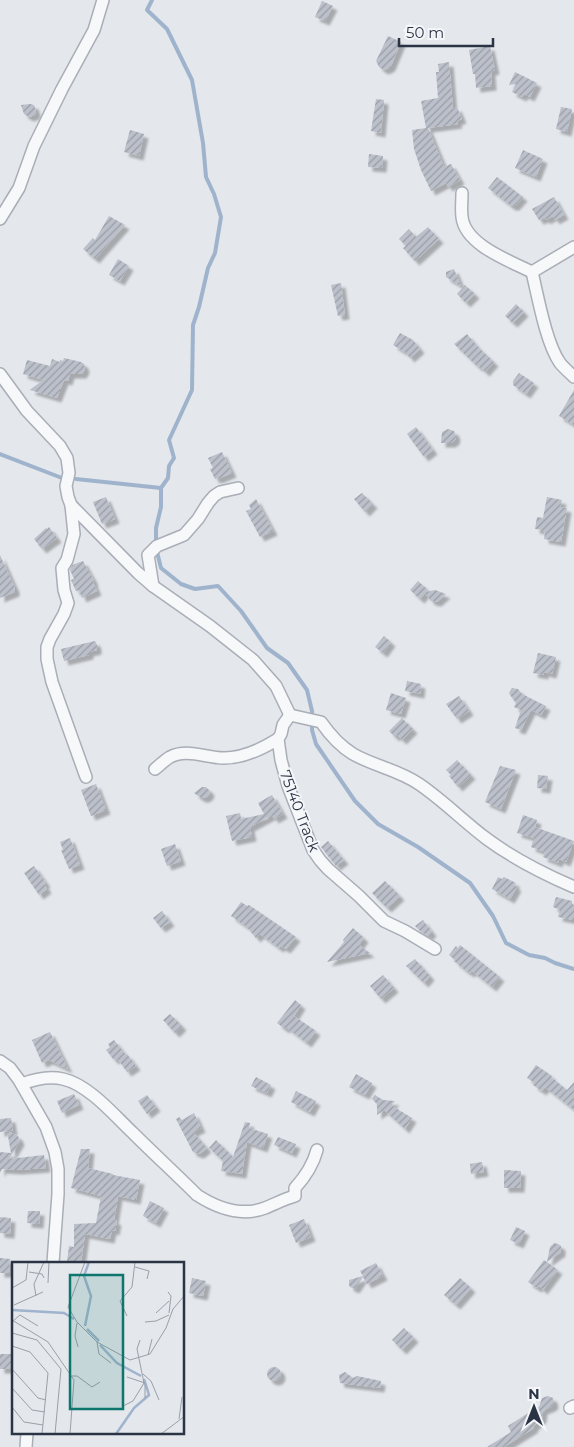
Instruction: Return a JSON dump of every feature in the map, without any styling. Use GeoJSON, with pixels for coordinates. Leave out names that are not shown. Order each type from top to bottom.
{"type":"FeatureCollection","features":[{"type":"Feature","properties":{"kind":"street"},"geometry":{"type":"LineString","coordinates":[[0,219],[19,188],[34,146],[94,30],[103,0]]}},
{"type":"Feature","properties":{"kind":"street"},"geometry":{"type":"LineString","coordinates":[[462,194],[462,218],[468,232],[479,244],[493,253],[532,272],[547,332],[556,356],[574,377]]}},
{"type":"Feature","properties":{"kind":"street"},"geometry":{"type":"LineString","coordinates":[[532,272],[574,247]]}},
{"type":"Feature","properties":{"kind":"street"},"geometry":{"type":"LineString","coordinates":[[0,374],[27,411],[60,446],[67,458],[69,473],[66,486],[71,505],[74,534],[67,560],[62,568],[64,590],[68,603],[50,639],[47,647],[47,659],[52,682],[86,777]]}},
{"type":"Feature","properties":{"kind":"street"},"geometry":{"type":"LineString","coordinates":[[153,586],[148,555],[157,546],[184,535],[214,496],[220,492],[238,488]]}},
{"type":"Feature","properties":{"kind":"street"},"geometry":{"type":"LineString","coordinates":[[71,505],[153,586],[210,626],[253,660],[276,686],[290,715],[321,722],[330,735],[353,754],[399,773],[418,784],[458,814],[488,840],[536,871],[574,887]]}},
{"type":"Feature","properties":{"kind":"street"},"geometry":{"type":"LineString","coordinates":[[155,769],[169,758],[182,753],[223,758],[240,756],[265,747],[278,740],[283,725],[290,715]]}},
{"type":"Feature","properties":{"kind":"street","name":"75140 Track"},"geometry":{"type":"LineString","coordinates":[[278,740],[288,786],[313,850],[320,860],[384,921],[435,949]]}},
{"type":"Feature","properties":{"kind":"street"},"geometry":{"type":"LineString","coordinates":[[0,1061],[10,1068],[22,1084],[46,1127],[55,1152],[58,1169],[58,1194],[53,1262]]}},
{"type":"Feature","properties":{"kind":"street"},"geometry":{"type":"LineString","coordinates":[[22,1084],[37,1078],[63,1079],[76,1084],[108,1110],[197,1195],[212,1204],[230,1210],[246,1212],[264,1208],[295,1196],[295,1188],[314,1163],[317,1150]]}},
{"type":"Feature","properties":{"kind":"street"},"geometry":{"type":"LineString","coordinates":[[26,1447],[27,1434]]}},
{"type":"Feature","properties":{"kind":"building"},"geometry":{"type":"Polygon","coordinates":[[[322,1],[333,6],[325,21],[315,17],[322,1]]]}},
{"type":"Feature","properties":{"kind":"building"},"geometry":{"type":"Polygon","coordinates":[[[388,36],[401,42],[391,66],[384,70],[379,67],[376,61],[388,36]]]}},
{"type":"Feature","properties":{"kind":"building"},"geometry":{"type":"Polygon","coordinates":[[[490,46],[495,70],[491,71],[492,86],[476,88],[475,74],[473,74],[469,50],[490,46]]]}},
{"type":"Feature","properties":{"kind":"building"},"geometry":{"type":"Polygon","coordinates":[[[449,62],[453,109],[457,107],[462,119],[457,121],[458,124],[428,128],[444,167],[451,164],[460,180],[448,187],[446,183],[431,191],[414,149],[412,130],[426,128],[421,101],[438,98],[436,72],[439,72],[438,64],[449,62]]]}},
{"type":"Feature","properties":{"kind":"building"},"geometry":{"type":"Polygon","coordinates":[[[515,72],[537,83],[530,97],[524,94],[522,97],[512,92],[516,84],[509,85],[515,72]]]}},
{"type":"Feature","properties":{"kind":"building"},"geometry":{"type":"Polygon","coordinates":[[[376,99],[384,100],[381,133],[371,131],[376,99]]]}},
{"type":"Feature","properties":{"kind":"building"},"geometry":{"type":"Polygon","coordinates":[[[21,105],[34,105],[36,111],[35,115],[29,117],[24,114],[21,105]]]}},
{"type":"Feature","properties":{"kind":"building"},"geometry":{"type":"Polygon","coordinates":[[[561,107],[572,109],[567,132],[556,129],[561,107]]]}},
{"type":"Feature","properties":{"kind":"building"},"geometry":{"type":"Polygon","coordinates":[[[130,130],[144,134],[139,156],[124,152],[130,130]]]}},
{"type":"Feature","properties":{"kind":"building"},"geometry":{"type":"Polygon","coordinates":[[[523,150],[543,159],[536,177],[515,168],[523,150]]]}},
{"type":"Feature","properties":{"kind":"building"},"geometry":{"type":"Polygon","coordinates":[[[369,154],[383,156],[382,168],[368,167],[369,154]]]}},
{"type":"Feature","properties":{"kind":"building"},"geometry":{"type":"Polygon","coordinates":[[[497,177],[523,197],[515,206],[511,206],[488,188],[497,177]]]}},
{"type":"Feature","properties":{"kind":"building"},"geometry":{"type":"Polygon","coordinates":[[[554,197],[564,215],[555,220],[553,216],[546,220],[545,218],[539,220],[532,209],[554,197]]]}},
{"type":"Feature","properties":{"kind":"building"},"geometry":{"type":"Polygon","coordinates":[[[109,216],[125,225],[95,259],[83,249],[93,238],[95,240],[109,216]]]}},
{"type":"Feature","properties":{"kind":"building"},"geometry":{"type":"Polygon","coordinates":[[[428,227],[439,239],[415,261],[403,248],[406,246],[399,239],[409,229],[416,237],[428,227]]]}},
{"type":"Feature","properties":{"kind":"building"},"geometry":{"type":"Polygon","coordinates":[[[118,259],[129,266],[120,281],[109,275],[118,259]]]}},
{"type":"Feature","properties":{"kind":"building"},"geometry":{"type":"Polygon","coordinates":[[[454,269],[461,286],[446,277],[446,272],[454,269]]]}},
{"type":"Feature","properties":{"kind":"building"},"geometry":{"type":"Polygon","coordinates":[[[341,283],[345,315],[338,316],[331,285],[341,283]]]}},
{"type":"Feature","properties":{"kind":"building"},"geometry":{"type":"Polygon","coordinates":[[[465,285],[475,294],[466,303],[457,294],[465,285]]]}},
{"type":"Feature","properties":{"kind":"building"},"geometry":{"type":"Polygon","coordinates":[[[516,304],[524,312],[513,323],[505,316],[516,304]]]}},
{"type":"Feature","properties":{"kind":"building"},"geometry":{"type":"Polygon","coordinates":[[[400,333],[413,340],[420,349],[410,358],[406,353],[393,345],[400,333]]]}},
{"type":"Feature","properties":{"kind":"building"},"geometry":{"type":"Polygon","coordinates":[[[467,334],[494,362],[485,372],[454,344],[467,334]]]}},
{"type":"Feature","properties":{"kind":"building"},"geometry":{"type":"Polygon","coordinates":[[[64,358],[81,362],[84,364],[85,369],[82,374],[70,374],[68,381],[64,380],[57,398],[30,390],[43,380],[23,374],[27,360],[50,366],[52,359],[60,362],[64,358]]]}},
{"type":"Feature","properties":{"kind":"building"},"geometry":{"type":"Polygon","coordinates":[[[519,373],[534,383],[526,394],[513,385],[513,381],[519,373]]]}},
{"type":"Feature","properties":{"kind":"building"},"geometry":{"type":"Polygon","coordinates":[[[574,390],[574,425],[559,416],[574,390]]]}},
{"type":"Feature","properties":{"kind":"building"},"geometry":{"type":"Polygon","coordinates":[[[416,427],[433,450],[424,457],[407,434],[416,427]]]}},
{"type":"Feature","properties":{"kind":"building"},"geometry":{"type":"Polygon","coordinates":[[[448,429],[454,431],[455,440],[451,443],[441,443],[442,432],[448,429]]]}},
{"type":"Feature","properties":{"kind":"building"},"geometry":{"type":"Polygon","coordinates":[[[222,452],[232,473],[215,479],[210,469],[213,468],[208,458],[222,452]]]}},
{"type":"Feature","properties":{"kind":"building"},"geometry":{"type":"Polygon","coordinates":[[[362,493],[373,504],[365,512],[354,499],[362,493]]]}},
{"type":"Feature","properties":{"kind":"building"},"geometry":{"type":"Polygon","coordinates":[[[106,497],[115,519],[102,524],[93,502],[106,497]]]}},
{"type":"Feature","properties":{"kind":"building"},"geometry":{"type":"Polygon","coordinates":[[[547,497],[562,500],[560,507],[567,508],[561,542],[544,539],[545,532],[535,529],[537,517],[543,518],[547,497]]]}},
{"type":"Feature","properties":{"kind":"building"},"geometry":{"type":"Polygon","coordinates":[[[256,499],[273,531],[260,537],[246,511],[251,509],[249,505],[256,499]]]}},
{"type":"Feature","properties":{"kind":"building"},"geometry":{"type":"Polygon","coordinates":[[[49,527],[57,538],[42,549],[34,539],[49,527]]]}},
{"type":"Feature","properties":{"kind":"building"},"geometry":{"type":"Polygon","coordinates":[[[0,555],[15,588],[15,592],[0,598],[0,555]]]}},
{"type":"Feature","properties":{"kind":"building"},"geometry":{"type":"Polygon","coordinates":[[[83,561],[94,581],[97,591],[82,598],[79,590],[76,591],[71,580],[74,579],[70,570],[72,565],[83,561]]]}},
{"type":"Feature","properties":{"kind":"building"},"geometry":{"type":"Polygon","coordinates":[[[418,581],[428,590],[426,592],[435,590],[446,594],[437,602],[431,601],[425,593],[420,599],[410,590],[418,581]]]}},
{"type":"Feature","properties":{"kind":"building"},"geometry":{"type":"Polygon","coordinates":[[[384,636],[391,642],[383,653],[375,647],[384,636]]]}},
{"type":"Feature","properties":{"kind":"building"},"geometry":{"type":"Polygon","coordinates":[[[95,641],[97,650],[89,652],[89,655],[64,661],[61,649],[95,641]]]}},
{"type":"Feature","properties":{"kind":"building"},"geometry":{"type":"Polygon","coordinates":[[[538,653],[556,657],[552,674],[544,672],[544,675],[533,673],[538,653]]]}},
{"type":"Feature","properties":{"kind":"building"},"geometry":{"type":"Polygon","coordinates":[[[407,681],[421,684],[420,694],[405,691],[407,681]]]}},
{"type":"Feature","properties":{"kind":"building"},"geometry":{"type":"Polygon","coordinates":[[[512,688],[518,689],[522,694],[546,706],[541,715],[531,710],[521,730],[515,728],[521,710],[514,707],[516,703],[509,693],[512,688]]]}},
{"type":"Feature","properties":{"kind":"building"},"geometry":{"type":"Polygon","coordinates":[[[391,693],[406,698],[401,714],[386,710],[391,693]]]}},
{"type":"Feature","properties":{"kind":"building"},"geometry":{"type":"Polygon","coordinates":[[[459,696],[469,711],[457,719],[446,704],[459,696]]]}},
{"type":"Feature","properties":{"kind":"building"},"geometry":{"type":"Polygon","coordinates":[[[402,718],[413,729],[402,740],[397,735],[395,737],[389,731],[402,718]]]}},
{"type":"Feature","properties":{"kind":"building"},"geometry":{"type":"Polygon","coordinates":[[[457,760],[471,775],[458,787],[446,770],[457,760]]]}},
{"type":"Feature","properties":{"kind":"building"},"geometry":{"type":"Polygon","coordinates":[[[500,766],[516,770],[501,809],[485,802],[500,766]]]}},
{"type":"Feature","properties":{"kind":"building"},"geometry":{"type":"Polygon","coordinates":[[[538,775],[548,776],[546,789],[537,788],[538,775]]]}},
{"type":"Feature","properties":{"kind":"building"},"geometry":{"type":"Polygon","coordinates":[[[96,784],[106,810],[91,816],[81,790],[96,784]]]}},
{"type":"Feature","properties":{"kind":"building"},"geometry":{"type":"Polygon","coordinates":[[[202,787],[206,787],[210,791],[209,795],[205,798],[201,798],[194,793],[202,787]]]}},
{"type":"Feature","properties":{"kind":"building"},"geometry":{"type":"Polygon","coordinates":[[[272,795],[283,814],[274,819],[272,815],[250,827],[252,837],[232,841],[226,816],[240,813],[241,819],[264,814],[258,803],[272,795]]]}},
{"type":"Feature","properties":{"kind":"building"},"geometry":{"type":"Polygon","coordinates":[[[523,815],[537,820],[535,827],[574,841],[566,862],[559,859],[558,863],[543,857],[545,852],[531,847],[534,838],[517,833],[523,815]]]}},
{"type":"Feature","properties":{"kind":"building"},"geometry":{"type":"Polygon","coordinates":[[[70,838],[80,865],[69,869],[61,850],[63,850],[60,842],[70,838]]]}},
{"type":"Feature","properties":{"kind":"building"},"geometry":{"type":"Polygon","coordinates":[[[328,841],[344,860],[336,866],[321,847],[328,841]]]}},
{"type":"Feature","properties":{"kind":"building"},"geometry":{"type":"Polygon","coordinates":[[[175,844],[181,861],[167,866],[161,849],[175,844]]]}},
{"type":"Feature","properties":{"kind":"building"},"geometry":{"type":"Polygon","coordinates":[[[34,866],[46,883],[44,884],[47,889],[39,895],[24,873],[34,866]]]}},
{"type":"Feature","properties":{"kind":"building"},"geometry":{"type":"Polygon","coordinates":[[[498,877],[502,879],[504,877],[516,883],[514,885],[517,887],[510,899],[492,889],[498,877]]]}},
{"type":"Feature","properties":{"kind":"building"},"geometry":{"type":"Polygon","coordinates":[[[385,881],[400,896],[387,908],[372,893],[385,881]]]}},
{"type":"Feature","properties":{"kind":"building"},"geometry":{"type":"Polygon","coordinates":[[[556,897],[572,901],[574,905],[574,920],[558,917],[560,910],[553,907],[556,897]]]}},
{"type":"Feature","properties":{"kind":"building"},"geometry":{"type":"Polygon","coordinates":[[[241,902],[247,906],[249,905],[296,937],[286,949],[281,946],[279,948],[260,934],[256,938],[247,927],[231,916],[241,902]]]}},
{"type":"Feature","properties":{"kind":"building"},"geometry":{"type":"Polygon","coordinates":[[[162,911],[170,922],[161,928],[153,918],[162,911]]]}},
{"type":"Feature","properties":{"kind":"building"},"geometry":{"type":"Polygon","coordinates":[[[423,920],[432,932],[428,936],[415,926],[423,920]]]}},
{"type":"Feature","properties":{"kind":"building"},"geometry":{"type":"Polygon","coordinates":[[[353,928],[364,938],[359,945],[370,953],[327,962],[344,942],[343,940],[353,928]]]}},
{"type":"Feature","properties":{"kind":"building"},"geometry":{"type":"Polygon","coordinates":[[[460,945],[500,977],[492,987],[472,971],[470,973],[465,970],[449,955],[456,946],[458,948],[460,945]]]}},
{"type":"Feature","properties":{"kind":"building"},"geometry":{"type":"Polygon","coordinates":[[[415,959],[430,976],[424,983],[406,966],[415,959]]]}},
{"type":"Feature","properties":{"kind":"building"},"geometry":{"type":"Polygon","coordinates":[[[383,975],[394,988],[381,999],[370,986],[383,975]]]}},
{"type":"Feature","properties":{"kind":"building"},"geometry":{"type":"Polygon","coordinates":[[[295,1000],[301,1005],[294,1016],[316,1031],[307,1043],[286,1027],[285,1029],[277,1023],[295,1000]]]}},
{"type":"Feature","properties":{"kind":"building"},"geometry":{"type":"Polygon","coordinates":[[[170,1014],[182,1026],[175,1033],[163,1020],[170,1014]]]}},
{"type":"Feature","properties":{"kind":"building"},"geometry":{"type":"Polygon","coordinates":[[[50,1032],[68,1069],[49,1060],[42,1063],[32,1040],[50,1032]]]}},
{"type":"Feature","properties":{"kind":"building"},"geometry":{"type":"Polygon","coordinates":[[[114,1040],[136,1066],[127,1072],[117,1058],[114,1060],[106,1050],[110,1047],[108,1044],[114,1040]]]}},
{"type":"Feature","properties":{"kind":"building"},"geometry":{"type":"Polygon","coordinates":[[[536,1065],[567,1090],[574,1082],[574,1110],[545,1087],[542,1091],[527,1078],[536,1065]]]}},
{"type":"Feature","properties":{"kind":"building"},"geometry":{"type":"Polygon","coordinates":[[[356,1074],[372,1083],[365,1095],[349,1087],[356,1074]]]}},
{"type":"Feature","properties":{"kind":"building"},"geometry":{"type":"Polygon","coordinates":[[[256,1077],[271,1085],[267,1093],[251,1086],[256,1077]]]}},
{"type":"Feature","properties":{"kind":"building"},"geometry":{"type":"Polygon","coordinates":[[[296,1091],[316,1101],[310,1112],[291,1102],[296,1091]]]}},
{"type":"Feature","properties":{"kind":"building"},"geometry":{"type":"Polygon","coordinates":[[[74,1094],[79,1105],[62,1113],[57,1101],[74,1094]]]}},
{"type":"Feature","properties":{"kind":"building"},"geometry":{"type":"Polygon","coordinates":[[[147,1095],[156,1107],[147,1114],[138,1101],[147,1095]]]}},
{"type":"Feature","properties":{"kind":"building"},"geometry":{"type":"Polygon","coordinates":[[[375,1095],[383,1100],[395,1101],[392,1104],[394,1107],[412,1118],[405,1129],[384,1110],[377,1115],[377,1104],[372,1099],[375,1095]]]}},
{"type":"Feature","properties":{"kind":"building"},"geometry":{"type":"Polygon","coordinates":[[[194,1113],[201,1128],[193,1132],[207,1148],[199,1154],[193,1152],[176,1119],[179,1117],[182,1120],[194,1113]]]}},
{"type":"Feature","properties":{"kind":"building"},"geometry":{"type":"Polygon","coordinates":[[[11,1118],[13,1131],[8,1131],[18,1136],[20,1141],[9,1159],[44,1155],[46,1168],[2,1169],[0,1173],[0,1152],[11,1153],[7,1131],[0,1132],[0,1119],[11,1118]]]}},
{"type":"Feature","properties":{"kind":"building"},"geometry":{"type":"Polygon","coordinates":[[[245,1122],[250,1123],[249,1128],[268,1134],[263,1148],[247,1142],[242,1174],[221,1171],[223,1161],[209,1148],[216,1140],[233,1157],[245,1122]]]}},
{"type":"Feature","properties":{"kind":"building"},"geometry":{"type":"Polygon","coordinates":[[[278,1137],[296,1144],[292,1153],[274,1145],[278,1137]]]}},
{"type":"Feature","properties":{"kind":"building"},"geometry":{"type":"Polygon","coordinates":[[[81,1149],[90,1149],[88,1168],[140,1180],[136,1200],[118,1196],[114,1220],[117,1221],[115,1231],[112,1230],[110,1239],[85,1234],[81,1262],[67,1262],[69,1246],[74,1247],[74,1224],[96,1223],[101,1196],[71,1188],[81,1149]]]}},
{"type":"Feature","properties":{"kind":"building"},"geometry":{"type":"Polygon","coordinates":[[[482,1162],[484,1172],[471,1174],[470,1164],[482,1162]]]}},
{"type":"Feature","properties":{"kind":"building"},"geometry":{"type":"Polygon","coordinates":[[[504,1170],[521,1171],[520,1188],[504,1188],[504,1170]]]}},
{"type":"Feature","properties":{"kind":"building"},"geometry":{"type":"Polygon","coordinates":[[[150,1201],[164,1208],[156,1223],[143,1216],[150,1201]]]}},
{"type":"Feature","properties":{"kind":"building"},"geometry":{"type":"Polygon","coordinates":[[[28,1211],[40,1211],[39,1224],[27,1223],[28,1211]]]}},
{"type":"Feature","properties":{"kind":"building"},"geometry":{"type":"Polygon","coordinates":[[[0,1217],[11,1218],[10,1234],[0,1233],[0,1217]]]}},
{"type":"Feature","properties":{"kind":"building"},"geometry":{"type":"Polygon","coordinates":[[[304,1219],[311,1237],[296,1243],[289,1225],[304,1219]]]}},
{"type":"Feature","properties":{"kind":"building"},"geometry":{"type":"Polygon","coordinates":[[[516,1227],[525,1231],[519,1244],[510,1240],[516,1227]]]}},
{"type":"Feature","properties":{"kind":"building"},"geometry":{"type":"Polygon","coordinates":[[[554,1243],[561,1246],[561,1252],[547,1262],[550,1247],[554,1243]]]}},
{"type":"Feature","properties":{"kind":"building"},"geometry":{"type":"Polygon","coordinates":[[[0,1258],[10,1259],[9,1273],[0,1273],[0,1258]]]}},
{"type":"Feature","properties":{"kind":"building"},"geometry":{"type":"Polygon","coordinates":[[[544,1260],[558,1270],[543,1290],[539,1286],[537,1288],[528,1282],[544,1260]]]}},
{"type":"Feature","properties":{"kind":"building"},"geometry":{"type":"Polygon","coordinates":[[[376,1263],[383,1276],[367,1284],[363,1277],[355,1289],[350,1287],[349,1280],[363,1276],[360,1271],[376,1263]]]}},
{"type":"Feature","properties":{"kind":"building"},"geometry":{"type":"Polygon","coordinates":[[[192,1278],[206,1281],[203,1296],[189,1293],[192,1278]]]}},
{"type":"Feature","properties":{"kind":"building"},"geometry":{"type":"Polygon","coordinates":[[[460,1278],[471,1288],[456,1305],[444,1295],[460,1278]]]}},
{"type":"Feature","properties":{"kind":"building"},"geometry":{"type":"Polygon","coordinates":[[[404,1328],[414,1338],[402,1350],[392,1340],[404,1328]]]}},
{"type":"Feature","properties":{"kind":"building"},"geometry":{"type":"Polygon","coordinates":[[[0,1354],[12,1354],[12,1369],[0,1369],[0,1354]]]}},
{"type":"Feature","properties":{"kind":"building"},"geometry":{"type":"Polygon","coordinates":[[[271,1367],[277,1367],[281,1374],[277,1381],[271,1381],[267,1377],[267,1371],[271,1367]]]}},
{"type":"Feature","properties":{"kind":"building"},"geometry":{"type":"Polygon","coordinates":[[[345,1372],[353,1378],[357,1376],[381,1381],[380,1388],[340,1383],[339,1375],[345,1372]]]}},
{"type":"Feature","properties":{"kind":"building"},"geometry":{"type":"Polygon","coordinates":[[[548,1396],[553,1398],[554,1404],[543,1410],[542,1418],[534,1428],[504,1447],[487,1447],[511,1432],[508,1426],[528,1413],[531,1408],[539,1407],[542,1398],[548,1396]]]}},
{"type":"Feature","properties":{"kind":"waterway"},"geometry":{"type":"LineString","coordinates":[[152,0],[147,10],[167,29],[192,80],[203,143],[206,177],[214,194],[221,217],[215,253],[208,268],[193,325],[192,390],[169,440],[174,458],[169,466],[168,478],[161,488],[161,507],[156,528],[156,542]]}},
{"type":"Feature","properties":{"kind":"waterway"},"geometry":{"type":"LineString","coordinates":[[0,454],[62,478]]}},
{"type":"Feature","properties":{"kind":"waterway"},"geometry":{"type":"LineString","coordinates":[[76,479],[161,488]]}},
{"type":"Feature","properties":{"kind":"waterway"},"geometry":{"type":"LineString","coordinates":[[157,552],[161,568],[181,584],[195,589],[218,586],[241,611],[267,648],[288,663],[307,690],[312,711],[312,730],[316,744],[355,801],[378,824],[418,847],[470,883],[493,916],[506,943],[529,955],[545,958],[574,969]]}}]}
